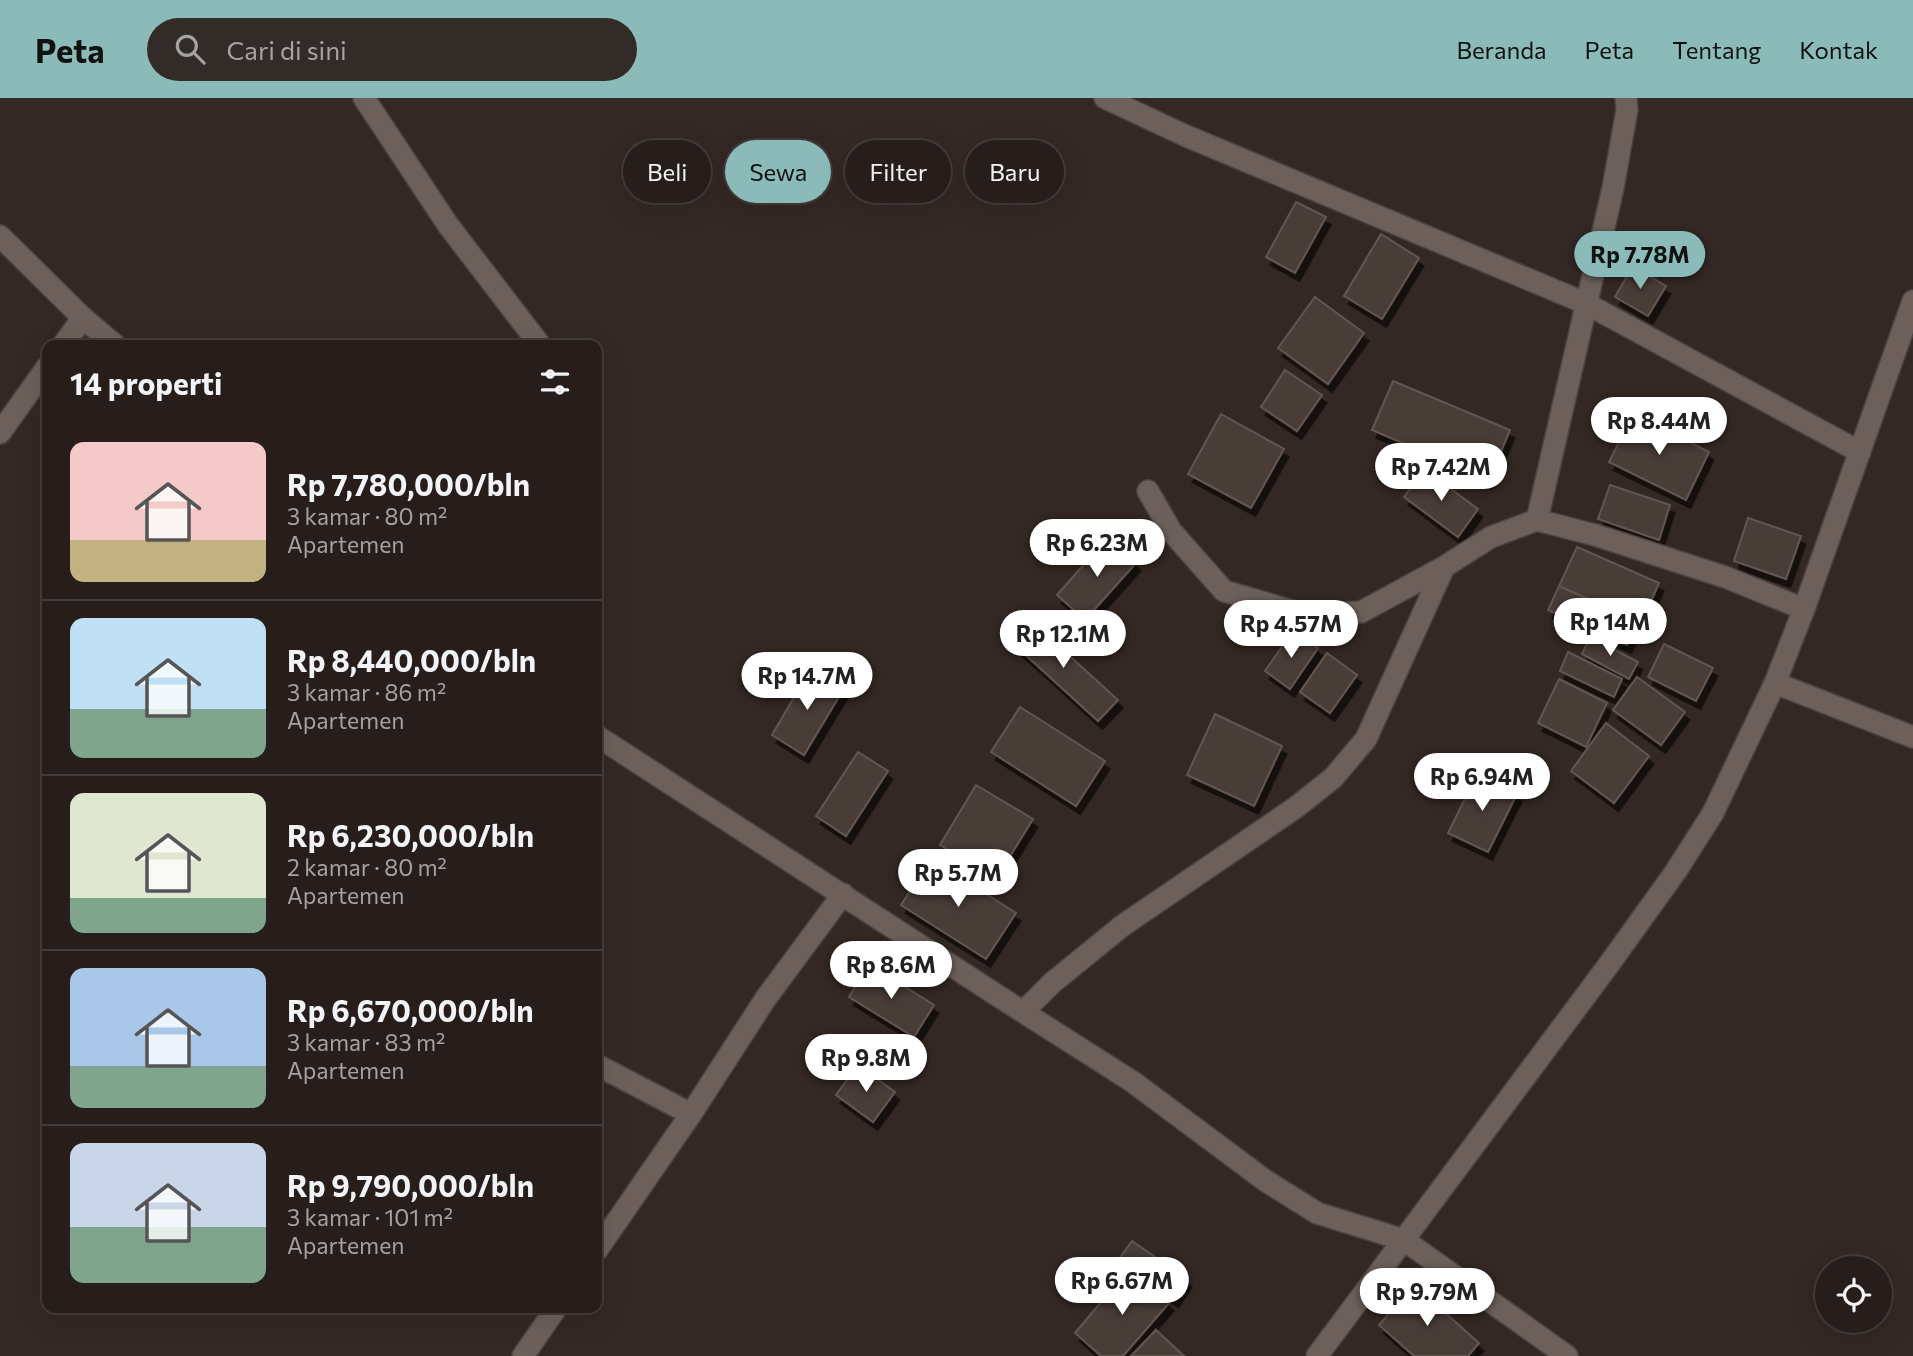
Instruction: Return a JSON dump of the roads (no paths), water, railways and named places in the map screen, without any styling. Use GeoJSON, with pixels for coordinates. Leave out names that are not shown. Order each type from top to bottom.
{"type":"FeatureCollection","features":[{"type":"Feature","properties":{"kind":"street"},"geometry":{"type":"LineString","coordinates":[[364,98],[448,225],[536,340]]}},
{"type":"Feature","properties":{"kind":"street"},"geometry":{"type":"LineString","coordinates":[[1105,98],[1184,135],[1585,303],[1860,452]]}},
{"type":"Feature","properties":{"kind":"street"},"geometry":{"type":"LineString","coordinates":[[1537,520],[1612,188],[1627,110],[1626,98]]}},
{"type":"Feature","properties":{"kind":"street"},"geometry":{"type":"LineString","coordinates":[[0,236],[109,340]]}},
{"type":"Feature","properties":{"kind":"street"},"geometry":{"type":"LineString","coordinates":[[1317,1356],[1676,871],[1713,813],[1775,683],[1804,609],[1913,301]]}},
{"type":"Feature","properties":{"kind":"street"},"geometry":{"type":"LineString","coordinates":[[67,340],[83,318]]}},
{"type":"Feature","properties":{"kind":"street"},"geometry":{"type":"LineString","coordinates":[[0,433],[42,374]]}},
{"type":"Feature","properties":{"kind":"street"},"geometry":{"type":"LineString","coordinates":[[1148,491],[1171,531],[1224,591],[1306,615],[1361,612],[1444,567],[1490,537],[1537,520],[1595,535],[1726,577],[1804,609]]}},
{"type":"Feature","properties":{"kind":"street"},"geometry":{"type":"LineString","coordinates":[[1023,1012],[1052,983],[1122,926],[1295,808],[1333,778],[1366,739],[1444,567]]}},
{"type":"Feature","properties":{"kind":"street"},"geometry":{"type":"LineString","coordinates":[[1775,683],[1913,737]]}},
{"type":"Feature","properties":{"kind":"street"},"geometry":{"type":"LineString","coordinates":[[602,739],[1133,1082],[1266,1181],[1317,1213],[1404,1240],[1567,1356]]}},
{"type":"Feature","properties":{"kind":"street"},"geometry":{"type":"LineString","coordinates":[[602,1243],[691,1114],[765,998],[843,894]]}},
{"type":"Feature","properties":{"kind":"street"},"geometry":{"type":"LineString","coordinates":[[602,1068],[691,1114]]}},
{"type":"Feature","properties":{"kind":"street"},"geometry":{"type":"LineString","coordinates":[[523,1356],[553,1313]]}}]}
